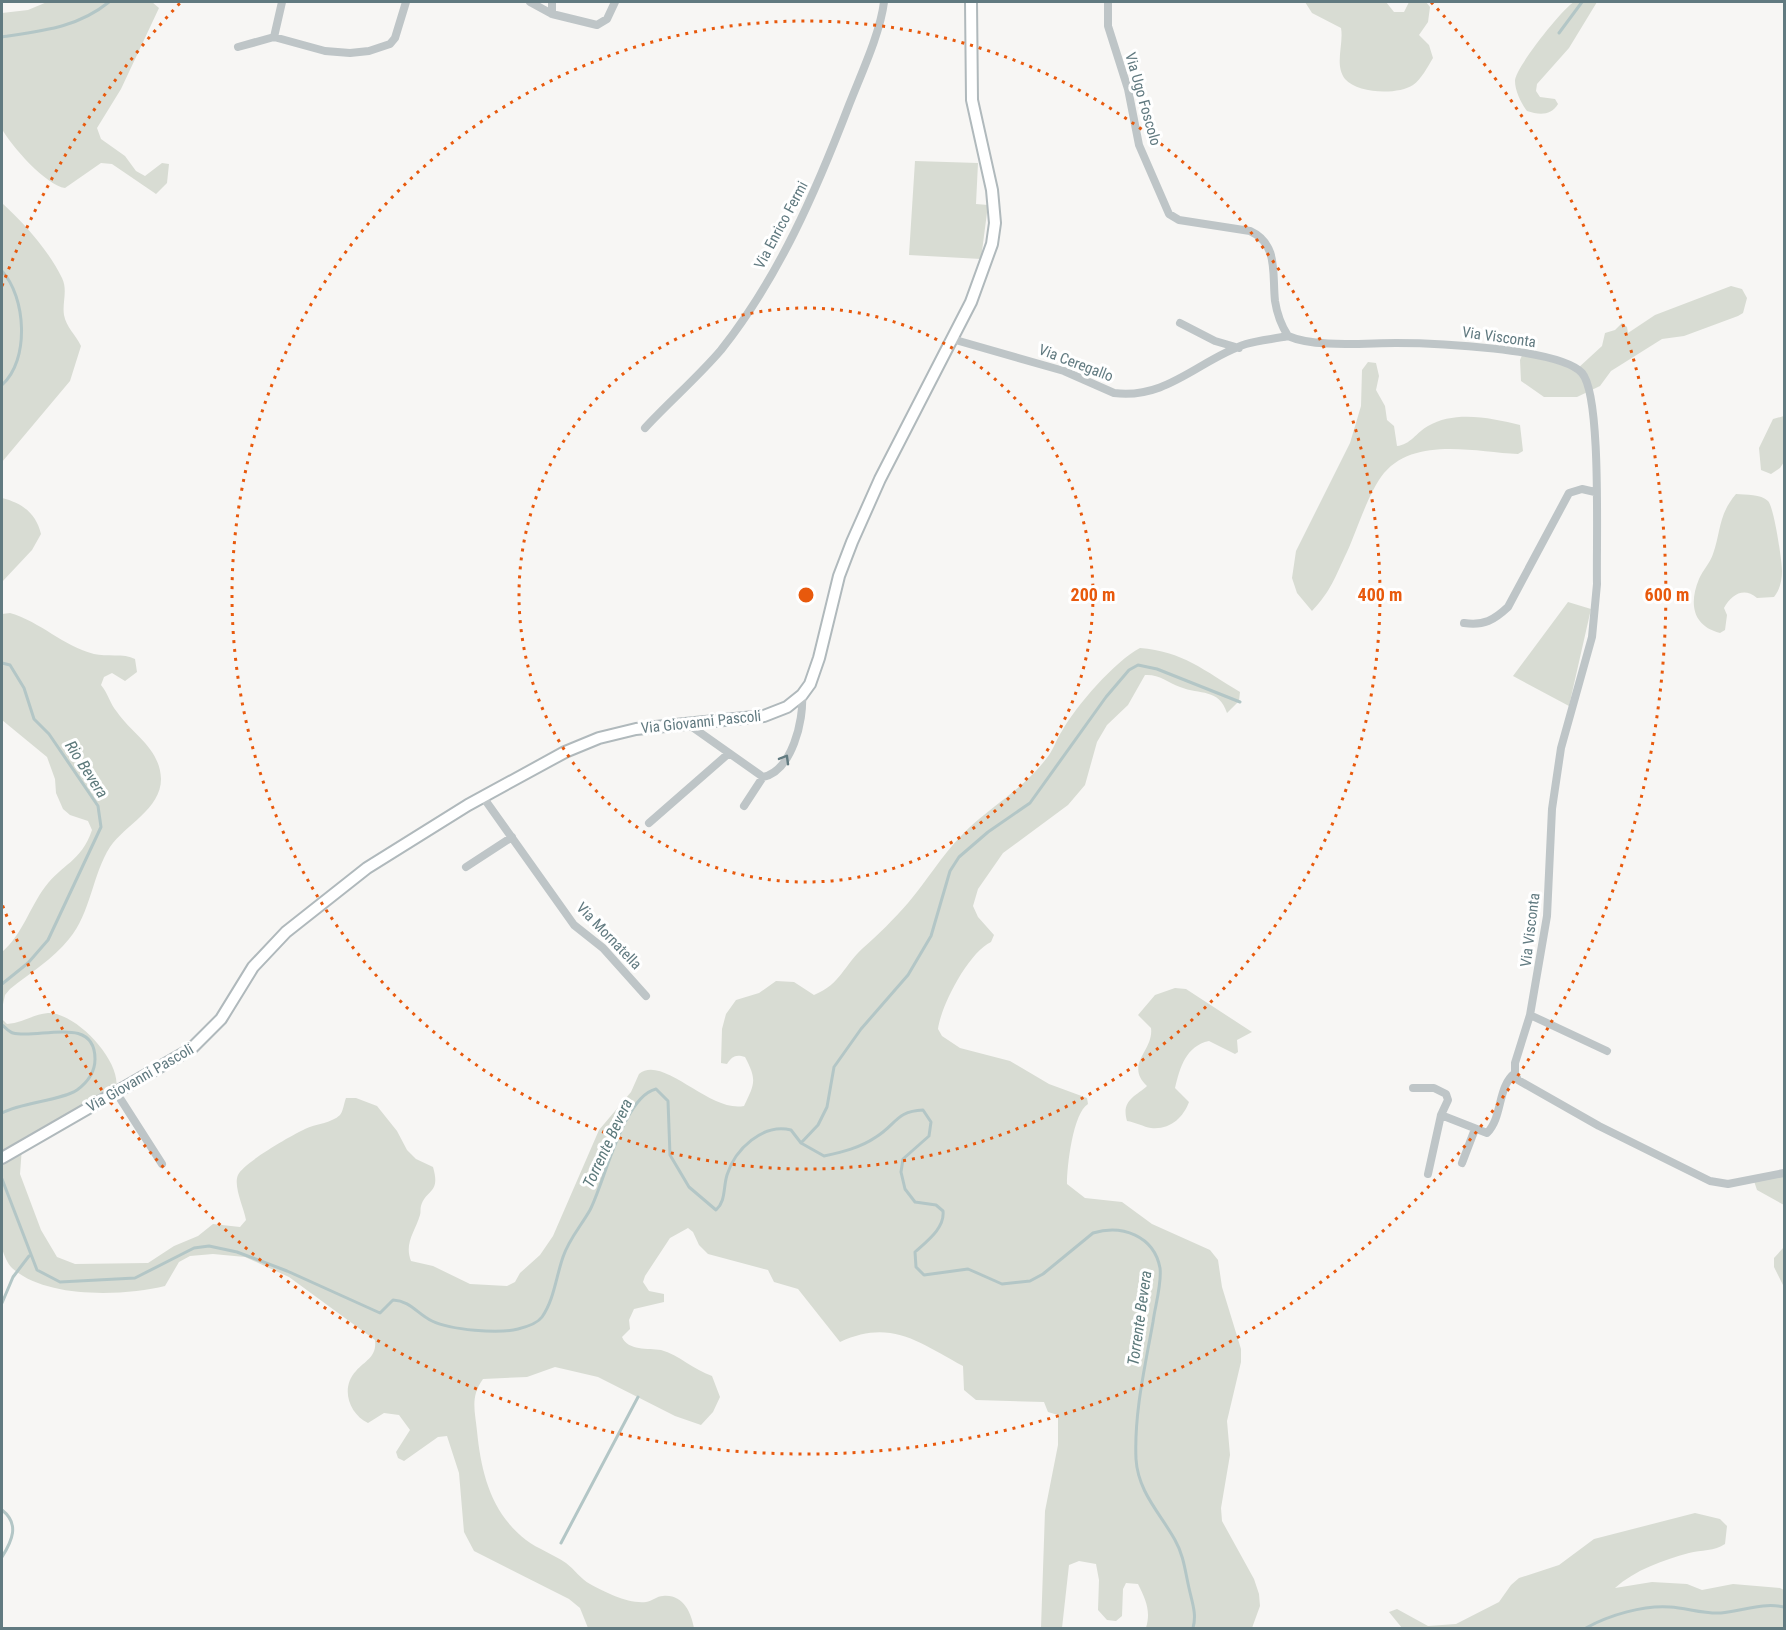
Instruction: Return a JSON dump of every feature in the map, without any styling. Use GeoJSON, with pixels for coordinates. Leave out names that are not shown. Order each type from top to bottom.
{"type":"FeatureCollection","features":[{"type":"Feature","properties":{"kind":"street"},"geometry":{"type":"LineString","coordinates":[[274,37],[282,2]]}},
{"type":"Feature","properties":{"kind":"street"},"geometry":{"type":"LineString","coordinates":[[238,47],[274,37],[325,51],[350,53],[369,51],[390,44],[395,38],[406,2]]}},
{"type":"Feature","properties":{"kind":"street"},"geometry":{"type":"LineString","coordinates":[[530,2],[552,14],[597,25],[607,20],[615,2]]}},
{"type":"Feature","properties":{"kind":"street"},"geometry":{"type":"LineString","coordinates":[[552,2],[552,14]]}},
{"type":"Feature","properties":{"kind":"street","name":"Via Enrico Fermi"},"geometry":{"type":"LineString","coordinates":[[645,428],[720,351],[786,250],[808,207],[840,128],[863,69],[884,2]]}},
{"type":"Feature","properties":{"kind":"street","name":"Via Giovanni Pascoli"},"geometry":{"type":"LineString","coordinates":[[5,1156],[200,1042],[221,1019],[261,957],[310,911],[376,862],[483,797],[565,752],[600,738],[626,731],[764,716],[787,707],[802,694],[810,684],[819,658],[844,561],[879,478],[984,273],[995,222],[990,175],[972,100],[971,2]]}},
{"type":"Feature","properties":{"kind":"street","name":"Via Ugo Foscolo"},"geometry":{"type":"LineString","coordinates":[[1108,2],[1108,26],[1128,88],[1139,145],[1169,214],[1179,220],[1250,231],[1260,236],[1268,244],[1273,260],[1278,316],[1288,336]]}},
{"type":"Feature","properties":{"kind":"street"},"geometry":{"type":"LineString","coordinates":[[1180,323],[1215,340],[1239,348]]}},
{"type":"Feature","properties":{"kind":"street","name":"Via Ceregallo"},"geometry":{"type":"LineString","coordinates":[[952,339],[1026,359],[1114,393],[1128,395],[1141,394],[1176,381],[1239,348],[1288,336]]}},
{"type":"Feature","properties":{"kind":"street","name":"Via Visconta"},"geometry":{"type":"LineString","coordinates":[[1288,336],[1316,342],[1438,343],[1522,353],[1562,362],[1577,369],[1590,389],[1594,418],[1595,611],[1578,696],[1561,748],[1552,809],[1547,916],[1530,1016],[1515,1063],[1515,1073],[1507,1079],[1490,1131],[1484,1133],[1475,1130]]}},
{"type":"Feature","properties":{"kind":"street"},"geometry":{"type":"LineString","coordinates":[[1464,623],[1473,625],[1494,621],[1501,614],[1521,586],[1569,493],[1582,489],[1595,492]]}},
{"type":"Feature","properties":{"kind":"street"},"geometry":{"type":"LineString","coordinates":[[744,807],[763,777],[775,772],[786,758],[802,712],[802,694]]}},
{"type":"Feature","properties":{"kind":"street"},"geometry":{"type":"LineString","coordinates":[[688,724],[763,777]]}},
{"type":"Feature","properties":{"kind":"street"},"geometry":{"type":"LineString","coordinates":[[649,823],[728,753]]}},
{"type":"Feature","properties":{"kind":"street","name":"Via Mornatella"},"geometry":{"type":"LineString","coordinates":[[483,797],[574,925],[610,955],[646,996]]}},
{"type":"Feature","properties":{"kind":"street"},"geometry":{"type":"LineString","coordinates":[[466,867],[512,837]]}},
{"type":"Feature","properties":{"kind":"street"},"geometry":{"type":"LineString","coordinates":[[1530,1016],[1607,1051]]}},
{"type":"Feature","properties":{"kind":"street"},"geometry":{"type":"LineString","coordinates":[[1515,1073],[1518,1080],[1599,1126],[1710,1181],[1728,1184],[1785,1173]]}},
{"type":"Feature","properties":{"kind":"street"},"geometry":{"type":"LineString","coordinates":[[1413,1088],[1434,1088],[1446,1094],[1448,1100],[1441,1115],[1428,1173]]}},
{"type":"Feature","properties":{"kind":"street"},"geometry":{"type":"LineString","coordinates":[[116,1092],[162,1164]]}},
{"type":"Feature","properties":{"kind":"street"},"geometry":{"type":"LineString","coordinates":[[1441,1115],[1475,1130],[1462,1163]]}},
{"type":"Feature","properties":{"kind":"shaded area"},"geometry":{"type":"Polygon","coordinates":[[[47,2],[152,2],[159,8],[121,89],[97,128],[101,139],[125,156],[136,171],[145,176],[162,163],[169,164],[167,183],[156,194],[112,164],[101,163],[65,188],[57,186],[30,164],[2,129],[2,13],[28,10],[47,2]]]}},
{"type":"Feature","properties":{"kind":"shaded area"},"geometry":{"type":"Polygon","coordinates":[[[1305,2],[1386,2],[1394,12],[1404,12],[1409,2],[1426,2],[1430,7],[1428,22],[1419,35],[1429,45],[1433,58],[1419,80],[1406,88],[1378,91],[1359,88],[1345,79],[1340,67],[1341,28],[1312,13],[1305,2]]]}},
{"type":"Feature","properties":{"kind":"shaded area"},"geometry":{"type":"Polygon","coordinates":[[[1574,2],[1597,2],[1569,48],[1537,84],[1536,91],[1540,97],[1555,99],[1558,104],[1548,113],[1527,111],[1516,89],[1517,74],[1540,39],[1574,2]]]}},
{"type":"Feature","properties":{"kind":"shaded area"},"geometry":{"type":"Polygon","coordinates":[[[915,161],[978,163],[976,204],[988,205],[981,259],[909,255],[915,161]]]}},
{"type":"Feature","properties":{"kind":"shaded area"},"geometry":{"type":"Polygon","coordinates":[[[2,203],[19,219],[57,268],[65,287],[65,319],[81,346],[70,381],[2,462],[2,203]]]}},
{"type":"Feature","properties":{"kind":"shaded area"},"geometry":{"type":"Polygon","coordinates":[[[1731,286],[1742,289],[1747,298],[1743,313],[1684,336],[1662,339],[1611,371],[1600,386],[1577,397],[1544,397],[1521,381],[1520,360],[1523,353],[1577,369],[1602,346],[1605,333],[1615,330],[1622,323],[1627,327],[1628,333],[1655,315],[1731,286]]]}},
{"type":"Feature","properties":{"kind":"shaded area"},"geometry":{"type":"Polygon","coordinates":[[[1368,362],[1376,363],[1379,376],[1376,390],[1385,406],[1387,420],[1394,426],[1397,446],[1410,441],[1424,429],[1439,421],[1474,417],[1520,425],[1523,451],[1518,454],[1445,449],[1409,455],[1394,464],[1376,485],[1332,583],[1312,611],[1297,593],[1292,578],[1296,551],[1350,443],[1361,406],[1362,370],[1368,362]]]}},
{"type":"Feature","properties":{"kind":"shaded area"},"geometry":{"type":"Polygon","coordinates":[[[1784,416],[1784,462],[1771,474],[1761,470],[1759,448],[1773,419],[1784,416]]]}},
{"type":"Feature","properties":{"kind":"shaded area"},"geometry":{"type":"Polygon","coordinates":[[[1736,494],[1757,496],[1768,501],[1777,534],[1782,578],[1774,597],[1757,598],[1743,593],[1731,599],[1724,608],[1727,615],[1725,630],[1720,633],[1711,630],[1698,619],[1694,597],[1699,579],[1713,554],[1723,516],[1736,494]]]}},
{"type":"Feature","properties":{"kind":"shaded area"},"geometry":{"type":"Polygon","coordinates":[[[2,498],[27,510],[36,520],[41,534],[32,550],[2,582],[2,498]]]}},
{"type":"Feature","properties":{"kind":"shaded area"},"geometry":{"type":"Polygon","coordinates":[[[1568,602],[1591,609],[1569,706],[1513,676],[1568,602]]]}},
{"type":"Feature","properties":{"kind":"shaded area"},"geometry":{"type":"Polygon","coordinates":[[[10,613],[32,622],[83,650],[99,655],[126,656],[135,659],[137,672],[125,681],[112,673],[104,677],[101,685],[123,720],[151,750],[161,779],[159,790],[149,808],[110,847],[76,929],[56,953],[10,989],[5,995],[2,1009],[2,952],[15,937],[45,887],[77,856],[88,841],[92,830],[88,821],[70,815],[63,809],[56,793],[55,779],[47,757],[2,720],[2,614],[10,613]]]}},
{"type":"Feature","properties":{"kind":"shaded area"},"geometry":{"type":"Polygon","coordinates":[[[1140,648],[1168,653],[1193,663],[1240,692],[1239,701],[1227,713],[1224,705],[1214,696],[1180,687],[1159,677],[1145,675],[1128,705],[1107,725],[1097,742],[1085,785],[1068,805],[1003,853],[978,889],[973,906],[978,917],[994,935],[991,942],[974,956],[957,980],[944,1007],[938,1029],[942,1036],[960,1048],[1010,1061],[1049,1084],[1087,1098],[1088,1104],[1078,1118],[1072,1141],[1067,1184],[1085,1198],[1122,1202],[1152,1224],[1210,1250],[1218,1260],[1222,1287],[1241,1349],[1241,1362],[1227,1421],[1230,1455],[1221,1508],[1222,1521],[1254,1579],[1259,1594],[1260,1606],[1252,1628],[1146,1628],[1148,1611],[1143,1595],[1138,1584],[1126,1583],[1123,1589],[1122,1616],[1116,1621],[1107,1620],[1098,1610],[1099,1580],[1096,1564],[1079,1561],[1069,1565],[1062,1628],[1041,1628],[1045,1511],[1058,1445],[1058,1415],[1048,1412],[1044,1402],[976,1400],[964,1390],[963,1366],[904,1336],[875,1332],[840,1342],[798,1289],[774,1282],[768,1270],[708,1254],[688,1228],[670,1238],[643,1282],[649,1291],[664,1294],[664,1302],[634,1309],[629,1320],[630,1329],[622,1337],[629,1345],[668,1352],[712,1376],[720,1397],[713,1412],[701,1425],[675,1416],[598,1377],[555,1367],[527,1377],[483,1379],[476,1392],[474,1404],[481,1462],[485,1476],[496,1504],[514,1529],[526,1540],[566,1563],[587,1582],[610,1594],[639,1602],[661,1596],[676,1598],[688,1610],[694,1628],[588,1628],[580,1608],[569,1599],[474,1551],[464,1532],[459,1473],[447,1436],[438,1437],[404,1461],[398,1458],[396,1452],[410,1430],[399,1415],[384,1413],[368,1423],[356,1413],[349,1400],[348,1385],[351,1378],[373,1354],[375,1340],[289,1277],[245,1257],[213,1254],[190,1256],[179,1262],[165,1286],[129,1292],[86,1292],[44,1285],[27,1278],[12,1268],[7,1261],[2,1248],[2,1019],[7,1024],[48,1013],[71,1021],[95,1040],[112,1065],[116,1077],[116,1088],[22,1147],[20,1174],[41,1230],[57,1257],[75,1264],[148,1263],[174,1246],[198,1236],[213,1224],[240,1227],[246,1220],[237,1185],[238,1175],[242,1170],[290,1137],[309,1127],[337,1118],[342,1112],[346,1098],[356,1098],[377,1106],[397,1131],[407,1150],[416,1159],[433,1167],[434,1187],[423,1201],[409,1243],[411,1261],[433,1266],[470,1284],[507,1286],[515,1282],[520,1273],[540,1255],[553,1236],[599,1130],[631,1092],[639,1074],[649,1070],[661,1072],[716,1101],[730,1106],[744,1106],[753,1082],[745,1057],[733,1057],[727,1064],[721,1063],[722,1029],[726,1014],[736,1000],[759,993],[776,981],[794,982],[814,995],[830,985],[842,974],[857,954],[908,903],[962,835],[1040,767],[1068,721],[1086,697],[1119,663],[1140,648]]]}},
{"type":"Feature","properties":{"kind":"shaded area"},"geometry":{"type":"Polygon","coordinates":[[[1175,988],[1186,989],[1252,1032],[1237,1040],[1238,1052],[1235,1054],[1209,1041],[1189,1053],[1179,1072],[1175,1088],[1189,1102],[1186,1108],[1170,1125],[1151,1128],[1127,1121],[1126,1114],[1130,1100],[1147,1086],[1138,1071],[1141,1057],[1151,1036],[1151,1028],[1138,1015],[1155,995],[1175,988]]]}},
{"type":"Feature","properties":{"kind":"shaded area"},"geometry":{"type":"Polygon","coordinates":[[[1784,1173],[1784,1205],[1757,1190],[1754,1181],[1784,1173]]]}},
{"type":"Feature","properties":{"kind":"shaded area"},"geometry":{"type":"Polygon","coordinates":[[[1784,1247],[1784,1287],[1774,1267],[1774,1258],[1784,1247]]]}},
{"type":"Feature","properties":{"kind":"shaded area"},"geometry":{"type":"Polygon","coordinates":[[[1695,1513],[1720,1519],[1727,1526],[1725,1544],[1659,1562],[1631,1576],[1615,1588],[1652,1582],[1687,1584],[1702,1590],[1733,1584],[1780,1588],[1784,1590],[1784,1628],[1402,1628],[1389,1612],[1397,1609],[1428,1626],[1456,1624],[1499,1602],[1519,1578],[1559,1565],[1594,1539],[1695,1513]]]}},
{"type":"Feature","properties":{"kind":"waterway"},"geometry":{"type":"LineString","coordinates":[[2,37],[71,23],[97,11],[109,2]]}},
{"type":"Feature","properties":{"kind":"waterway"},"geometry":{"type":"LineString","coordinates":[[1559,33],[1582,2]]}},
{"type":"Feature","properties":{"kind":"waterway","name":"Rio Bevera"},"geometry":{"type":"LineString","coordinates":[[2,271],[16,296],[22,328],[17,360],[11,374],[2,385]]}},
{"type":"Feature","properties":{"kind":"waterway","name":"Rio Bevera"},"geometry":{"type":"LineString","coordinates":[[2,663],[10,665],[24,688],[34,719],[49,734],[98,806],[101,827],[48,940],[28,963],[2,984]]}},
{"type":"Feature","properties":{"kind":"waterway"},"geometry":{"type":"LineString","coordinates":[[801,1143],[818,1125],[827,1107],[834,1067],[861,1029],[908,975],[931,936],[950,871],[959,857],[988,832],[1030,803],[1106,697],[1129,670],[1138,665],[1157,669],[1240,702]]}},
{"type":"Feature","properties":{"kind":"waterway","name":"Rio Bevera"},"geometry":{"type":"LineString","coordinates":[[2,1025],[12,1032],[23,1034],[63,1032],[86,1037],[92,1045],[95,1059],[90,1076],[77,1090],[61,1097],[20,1106],[2,1113]]}},
{"type":"Feature","properties":{"kind":"waterway","name":"Torrente Bevera"},"geometry":{"type":"LineString","coordinates":[[2,1179],[37,1270],[60,1282],[135,1278],[194,1248],[209,1246],[237,1252],[287,1271],[380,1313],[393,1300],[409,1305],[440,1324],[475,1330],[499,1331],[534,1323],[546,1310],[566,1250],[590,1210],[625,1123],[644,1095],[656,1089],[668,1101],[670,1155],[689,1187],[716,1210],[723,1198],[727,1175],[736,1156],[743,1147],[761,1134],[770,1130],[791,1130],[801,1143],[824,1156],[864,1144],[907,1113],[923,1110],[931,1122],[929,1136],[903,1159],[901,1172],[905,1189],[915,1202],[936,1205],[943,1211],[938,1229],[915,1252],[916,1267],[924,1275],[968,1269],[1002,1284],[1030,1281],[1043,1274],[1093,1233],[1115,1230],[1144,1240],[1157,1257],[1160,1281],[1138,1407],[1136,1459],[1145,1492],[1180,1552],[1194,1608],[1193,1628]]}},
{"type":"Feature","properties":{"kind":"waterway"},"geometry":{"type":"LineString","coordinates":[[2,1303],[13,1277],[29,1256]]}},
{"type":"Feature","properties":{"kind":"waterway"},"geometry":{"type":"LineString","coordinates":[[561,1543],[638,1397]]}},
{"type":"Feature","properties":{"kind":"waterway"},"geometry":{"type":"LineString","coordinates":[[2,1510],[8,1515],[13,1527],[9,1545],[2,1557]]}},
{"type":"Feature","properties":{"kind":"waterway","name":"Torrente Bevera"},"geometry":{"type":"LineString","coordinates":[[1586,1628],[1616,1615],[1638,1609],[1670,1607],[1714,1613],[1760,1606],[1784,1607]]}}]}
